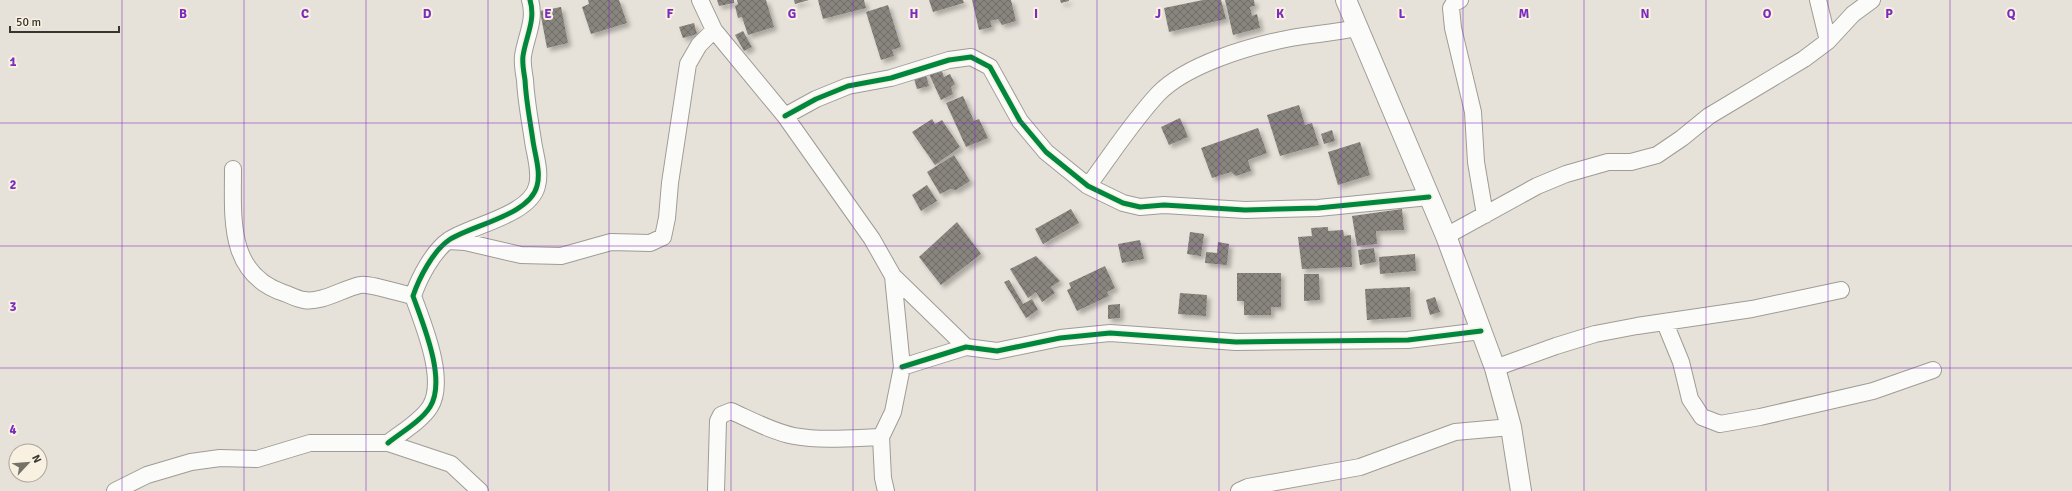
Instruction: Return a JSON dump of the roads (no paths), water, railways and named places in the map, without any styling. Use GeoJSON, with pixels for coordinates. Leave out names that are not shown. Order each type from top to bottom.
{"type":"FeatureCollection","features":[{"type":"Feature","properties":{"kind":"street"},"geometry":{"type":"LineString","coordinates":[[388,443],[414,423],[430,407],[436,390],[435,368],[413,296],[417,285],[436,254],[448,241],[463,232],[511,213],[530,199],[537,186],[538,170],[526,102],[523,57],[531,26],[533,10],[530,0]]}},
{"type":"Feature","properties":{"kind":"street"},"geometry":{"type":"LineString","coordinates":[[700,0],[714,30],[784,116],[872,239],[893,276],[966,347]]}},
{"type":"Feature","properties":{"kind":"street"},"geometry":{"type":"LineString","coordinates":[[1346,0],[1356,28],[1446,236],[1495,368],[1511,427],[1521,491]]}},
{"type":"Feature","properties":{"kind":"street"},"geometry":{"type":"LineString","coordinates":[[1460,0],[1454,3],[1451,8],[1453,28],[1473,112],[1476,162],[1485,214]]}},
{"type":"Feature","properties":{"kind":"street"},"geometry":{"type":"LineString","coordinates":[[1818,0],[1828,41]]}},
{"type":"Feature","properties":{"kind":"street"},"geometry":{"type":"LineString","coordinates":[[1446,236],[1538,186],[1566,174],[1608,162],[1631,162],[1657,155],[1682,138],[1709,116],[1804,60],[1828,41],[1853,14],[1872,0]]}},
{"type":"Feature","properties":{"kind":"street"},"geometry":{"type":"LineString","coordinates":[[1088,186],[1159,93],[1196,67],[1231,54],[1290,38],[1337,33],[1356,28]]}},
{"type":"Feature","properties":{"kind":"street"},"geometry":{"type":"LineString","coordinates":[[448,241],[465,242],[522,255],[561,256],[611,242],[650,243],[662,237],[667,218],[670,183],[688,64],[700,46],[714,30]]}},
{"type":"Feature","properties":{"kind":"street"},"geometry":{"type":"LineString","coordinates":[[784,116],[848,86],[891,78],[949,60],[971,57],[990,67],[1020,121],[1046,152],[1088,186],[1123,203],[1140,207],[1164,205],[1245,210],[1318,208],[1430,197]]}},
{"type":"Feature","properties":{"kind":"street"},"geometry":{"type":"LineString","coordinates":[[233,169],[232,220],[238,250],[251,272],[270,289],[304,300],[321,298],[361,285],[413,296]]}},
{"type":"Feature","properties":{"kind":"street"},"geometry":{"type":"LineString","coordinates":[[886,491],[883,478],[881,437],[893,412],[902,367],[893,276]]}},
{"type":"Feature","properties":{"kind":"street"},"geometry":{"type":"LineString","coordinates":[[1495,368],[1595,334],[1752,309],[1841,290]]}},
{"type":"Feature","properties":{"kind":"street"},"geometry":{"type":"LineString","coordinates":[[1665,323],[1681,362],[1690,398],[1702,418],[1720,424],[1760,417],[1873,391],[1933,370]]}},
{"type":"Feature","properties":{"kind":"street"},"geometry":{"type":"LineString","coordinates":[[902,367],[966,347],[997,351],[1060,338],[1110,334],[1236,342],[1408,340],[1481,331]]}},
{"type":"Feature","properties":{"kind":"street"},"geometry":{"type":"LineString","coordinates":[[716,491],[718,421],[722,415],[731,411],[766,427],[794,436],[833,438],[881,437]]}},
{"type":"Feature","properties":{"kind":"street"},"geometry":{"type":"LineString","coordinates":[[1239,491],[1248,487],[1360,467],[1455,432],[1511,427]]}},
{"type":"Feature","properties":{"kind":"street"},"geometry":{"type":"LineString","coordinates":[[114,491],[148,475],[191,462],[220,458],[257,459],[310,443],[388,443],[451,464],[480,491]]}}]}
